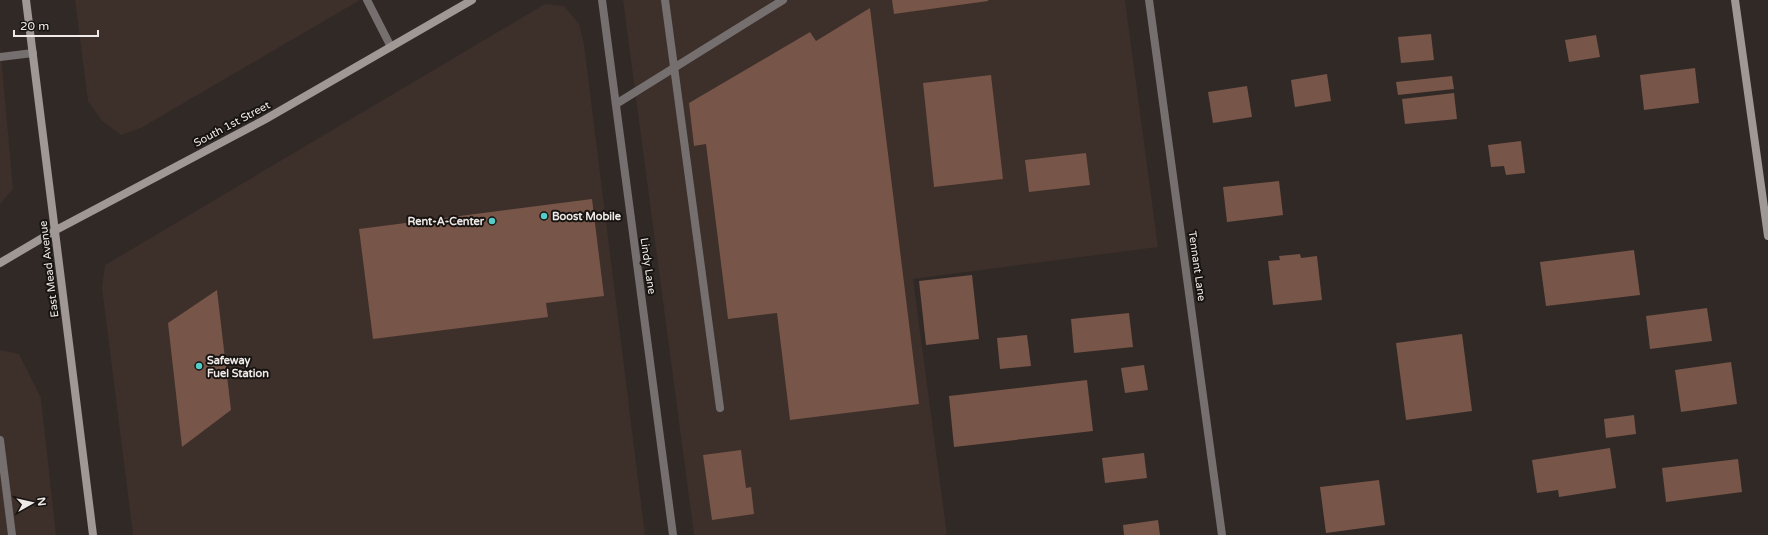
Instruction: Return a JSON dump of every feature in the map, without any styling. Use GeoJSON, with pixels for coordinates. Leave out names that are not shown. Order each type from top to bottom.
{"type":"FeatureCollection","features":[{"type":"Feature","properties":{"kind":"street","name":"East Mead Avenue"},"geometry":{"type":"LineString","coordinates":[[26,0],[56,230],[92,535]]}},
{"type":"Feature","properties":{"kind":"street"},"geometry":{"type":"LineString","coordinates":[[367,0],[391,47]]}},
{"type":"Feature","properties":{"kind":"street","name":"South 1st Street"},"geometry":{"type":"LineString","coordinates":[[0,263],[56,230],[264,120],[472,0]]}},
{"type":"Feature","properties":{"kind":"street","name":"Lindy Lane"},"geometry":{"type":"LineString","coordinates":[[602,0],[673,535]]}},
{"type":"Feature","properties":{"kind":"street"},"geometry":{"type":"LineString","coordinates":[[665,0],[720,408]]}},
{"type":"Feature","properties":{"kind":"street"},"geometry":{"type":"LineString","coordinates":[[616,104],[783,0]]}},
{"type":"Feature","properties":{"kind":"street","name":"Tennant Lane"},"geometry":{"type":"LineString","coordinates":[[1150,0],[1222,535]]}},
{"type":"Feature","properties":{"kind":"street"},"geometry":{"type":"LineString","coordinates":[[1734,0],[1768,236]]}},
{"type":"Feature","properties":{"kind":"street"},"geometry":{"type":"LineString","coordinates":[[0,57],[33,53]]}},
{"type":"Feature","properties":{"kind":"street"},"geometry":{"type":"LineString","coordinates":[[0,440],[12,535]]}},
{"type":"Feature","properties":{"kind":"shaded area"},"geometry":{"type":"Polygon","coordinates":[[[75,0],[360,0],[141,128],[121,135],[102,121],[88,101],[75,0]]]}},
{"type":"Feature","properties":{"kind":"shaded area"},"geometry":{"type":"Polygon","coordinates":[[[623,0],[1125,0],[1158,247],[913,279],[947,535],[694,535],[623,0]]]}},
{"type":"Feature","properties":{"kind":"shaded area"},"geometry":{"type":"Polygon","coordinates":[[[545,4],[564,6],[579,24],[584,44],[645,535],[133,535],[102,288],[105,265],[545,4]]]}},
{"type":"Feature","properties":{"kind":"shaded area"},"geometry":{"type":"Polygon","coordinates":[[[0,43],[13,189],[0,204],[0,43]]]}},
{"type":"Feature","properties":{"kind":"shaded area"},"geometry":{"type":"Polygon","coordinates":[[[0,350],[19,354],[41,398],[56,535],[0,535],[0,350]]]}},
{"type":"Feature","properties":{"kind":"building"},"geometry":{"type":"Polygon","coordinates":[[[892,0],[988,0],[988,1],[894,14],[892,0]]]}},
{"type":"Feature","properties":{"kind":"building"},"geometry":{"type":"Polygon","coordinates":[[[870,8],[919,404],[790,420],[777,313],[728,319],[706,144],[694,146],[689,103],[810,32],[816,41],[870,8]]]}},
{"type":"Feature","properties":{"kind":"building"},"geometry":{"type":"Polygon","coordinates":[[[1431,34],[1434,60],[1401,63],[1398,37],[1431,34]]]}},
{"type":"Feature","properties":{"kind":"building"},"geometry":{"type":"Polygon","coordinates":[[[1596,35],[1600,57],[1569,62],[1565,40],[1596,35]]]}},
{"type":"Feature","properties":{"kind":"building"},"geometry":{"type":"Polygon","coordinates":[[[1695,68],[1699,103],[1644,110],[1640,75],[1695,68]]]}},
{"type":"Feature","properties":{"kind":"building"},"geometry":{"type":"Polygon","coordinates":[[[1327,74],[1331,101],[1295,107],[1291,80],[1327,74]]]}},
{"type":"Feature","properties":{"kind":"building"},"geometry":{"type":"Polygon","coordinates":[[[991,75],[1003,179],[934,187],[923,83],[991,75]]]}},
{"type":"Feature","properties":{"kind":"building"},"geometry":{"type":"Polygon","coordinates":[[[1452,76],[1454,89],[1398,95],[1396,82],[1452,76]]]}},
{"type":"Feature","properties":{"kind":"building"},"geometry":{"type":"Polygon","coordinates":[[[1247,86],[1252,117],[1213,123],[1208,92],[1247,86]]]}},
{"type":"Feature","properties":{"kind":"building"},"geometry":{"type":"Polygon","coordinates":[[[1454,93],[1457,119],[1405,124],[1402,99],[1454,93]]]}},
{"type":"Feature","properties":{"kind":"building"},"geometry":{"type":"Polygon","coordinates":[[[1521,141],[1525,173],[1506,175],[1504,166],[1491,167],[1488,145],[1521,141]]]}},
{"type":"Feature","properties":{"kind":"building"},"geometry":{"type":"Polygon","coordinates":[[[1086,153],[1090,185],[1029,192],[1025,160],[1086,153]]]}},
{"type":"Feature","properties":{"kind":"building"},"geometry":{"type":"Polygon","coordinates":[[[1279,181],[1283,215],[1227,222],[1223,187],[1279,181]]]}},
{"type":"Feature","properties":{"kind":"building"},"geometry":{"type":"Polygon","coordinates":[[[592,199],[604,296],[546,303],[548,317],[373,339],[359,229],[592,199]]]}},
{"type":"Feature","properties":{"kind":"building"},"geometry":{"type":"Polygon","coordinates":[[[1634,250],[1640,295],[1546,306],[1540,262],[1634,250]]]}},
{"type":"Feature","properties":{"kind":"building"},"geometry":{"type":"Polygon","coordinates":[[[1300,254],[1301,258],[1317,256],[1322,300],[1273,305],[1268,261],[1280,260],[1279,256],[1300,254]]]}},
{"type":"Feature","properties":{"kind":"building"},"geometry":{"type":"Polygon","coordinates":[[[972,275],[979,339],[926,345],[919,281],[972,275]]]}},
{"type":"Feature","properties":{"kind":"building","name":"Safeway Fuel Station"},"geometry":{"type":"Polygon","coordinates":[[[217,290],[231,410],[182,447],[168,323],[217,290]]]}},
{"type":"Feature","properties":{"kind":"building"},"geometry":{"type":"Polygon","coordinates":[[[1707,308],[1712,341],[1650,349],[1646,316],[1707,308]]]}},
{"type":"Feature","properties":{"kind":"building"},"geometry":{"type":"Polygon","coordinates":[[[1129,313],[1133,347],[1074,353],[1071,319],[1129,313]]]}},
{"type":"Feature","properties":{"kind":"building"},"geometry":{"type":"Polygon","coordinates":[[[1462,334],[1472,411],[1406,420],[1396,343],[1462,334]]]}},
{"type":"Feature","properties":{"kind":"building"},"geometry":{"type":"Polygon","coordinates":[[[1027,335],[1031,366],[1000,369],[997,338],[1027,335]]]}},
{"type":"Feature","properties":{"kind":"building"},"geometry":{"type":"Polygon","coordinates":[[[1731,362],[1737,404],[1681,412],[1675,370],[1731,362]]]}},
{"type":"Feature","properties":{"kind":"building"},"geometry":{"type":"Polygon","coordinates":[[[1144,365],[1148,390],[1125,393],[1121,368],[1144,365]]]}},
{"type":"Feature","properties":{"kind":"building"},"geometry":{"type":"Polygon","coordinates":[[[1087,380],[1093,431],[954,447],[949,396],[1087,380]]]}},
{"type":"Feature","properties":{"kind":"building"},"geometry":{"type":"Polygon","coordinates":[[[1634,415],[1636,434],[1606,438],[1604,419],[1634,415]]]}},
{"type":"Feature","properties":{"kind":"building"},"geometry":{"type":"Polygon","coordinates":[[[1610,448],[1616,488],[1559,497],[1558,490],[1537,493],[1532,460],[1610,448]]]}},
{"type":"Feature","properties":{"kind":"building"},"geometry":{"type":"Polygon","coordinates":[[[741,450],[746,488],[751,487],[754,514],[712,520],[703,455],[741,450]]]}},
{"type":"Feature","properties":{"kind":"building"},"geometry":{"type":"Polygon","coordinates":[[[1144,453],[1147,478],[1105,483],[1102,458],[1144,453]]]}},
{"type":"Feature","properties":{"kind":"building"},"geometry":{"type":"Polygon","coordinates":[[[1738,459],[1742,492],[1666,502],[1662,468],[1738,459]]]}},
{"type":"Feature","properties":{"kind":"building"},"geometry":{"type":"Polygon","coordinates":[[[1379,480],[1385,525],[1326,533],[1320,487],[1379,480]]]}},
{"type":"Feature","properties":{"kind":"building"},"geometry":{"type":"Polygon","coordinates":[[[1158,520],[1160,535],[1124,535],[1123,525],[1158,520]]]}},
{"type":"Feature","properties":{"kind":"place","name":"Boost Mobile"},"geometry":{"type":"Point","coordinates":[544,216]}},
{"type":"Feature","properties":{"kind":"place","name":"Rent-A-Center"},"geometry":{"type":"Point","coordinates":[492,221]}},
{"type":"Feature","properties":{"kind":"place","name":"Safeway Fuel Station"},"geometry":{"type":"Point","coordinates":[199,366]}}]}
